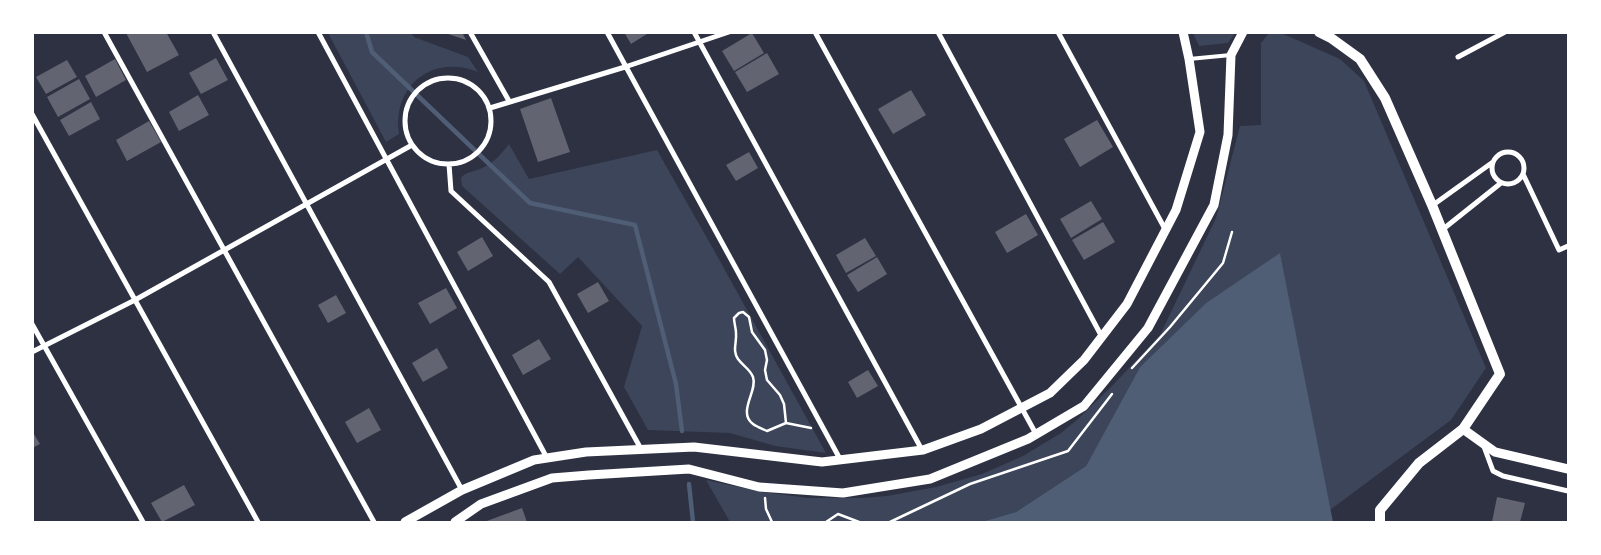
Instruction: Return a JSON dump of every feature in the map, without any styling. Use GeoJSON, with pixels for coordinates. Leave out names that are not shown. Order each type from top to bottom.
{"type":"FeatureCollection","features":[{"type":"Feature","properties":{"kind":"main road"},"geometry":{"type":"LineString","coordinates":[[1318,32],[1331,38],[1360,59],[1385,98],[1432,206],[1500,374],[1463,429],[1419,463],[1380,510],[1380,522]]}},
{"type":"Feature","properties":{"kind":"street"},"geometry":{"type":"LineString","coordinates":[[104,32],[374,522]]}},
{"type":"Feature","properties":{"kind":"street"},"geometry":{"type":"LineString","coordinates":[[214,32],[462,490]]}},
{"type":"Feature","properties":{"kind":"street"},"geometry":{"type":"LineString","coordinates":[[318,32],[547,458]]}},
{"type":"Feature","properties":{"kind":"street"},"geometry":{"type":"LineString","coordinates":[[470,32],[509,102]]}},
{"type":"Feature","properties":{"kind":"street"},"geometry":{"type":"LineString","coordinates":[[606,32],[840,460]]}},
{"type":"Feature","properties":{"kind":"street"},"geometry":{"type":"LineString","coordinates":[[694,32],[922,450]]}},
{"type":"Feature","properties":{"kind":"street"},"geometry":{"type":"LineString","coordinates":[[490,108],[626,67],[729,32]]}},
{"type":"Feature","properties":{"kind":"street"},"geometry":{"type":"LineString","coordinates":[[815,32],[1036,434]]}},
{"type":"Feature","properties":{"kind":"street"},"geometry":{"type":"LineString","coordinates":[[938,32],[1102,337]]}},
{"type":"Feature","properties":{"kind":"street"},"geometry":{"type":"LineString","coordinates":[[1058,32],[1166,230]]}},
{"type":"Feature","properties":{"kind":"street"},"geometry":{"type":"LineString","coordinates":[[405,522],[462,490],[534,460],[586,452],[694,447],[822,462],[922,450],[980,429],[1050,393],[1084,360],[1127,304],[1176,210],[1200,132],[1184,32]]}},
{"type":"Feature","properties":{"kind":"street"},"geometry":{"type":"LineString","coordinates":[[455,522],[481,504],[552,478],[689,469],[759,486],[844,493],[930,479],[1036,434],[1084,406],[1148,328],[1214,205],[1228,135],[1231,55],[1243,32]]}},
{"type":"Feature","properties":{"kind":"street"},"geometry":{"type":"LineString","coordinates":[[1458,57],[1506,32]]}},
{"type":"Feature","properties":{"kind":"street"},"geometry":{"type":"LineString","coordinates":[[451,78],[470,83],[485,97],[490,108],[492,126],[486,142],[474,156],[458,163],[449,164],[432,161],[423,156],[412,145],[406,132],[406,112],[415,93],[431,81],[451,78]]}},
{"type":"Feature","properties":{"kind":"street"},"geometry":{"type":"LineString","coordinates":[[32,114],[258,522]]}},
{"type":"Feature","properties":{"kind":"street"},"geometry":{"type":"LineString","coordinates":[[32,352],[135,300],[412,145]]}},
{"type":"Feature","properties":{"kind":"street"},"geometry":{"type":"LineString","coordinates":[[1432,206],[1494,162],[1501,154],[1516,155],[1523,163],[1523,174],[1559,250],[1568,246]]}},
{"type":"Feature","properties":{"kind":"street"},"geometry":{"type":"LineString","coordinates":[[1494,162],[1492,167],[1494,176],[1501,182],[1506,184],[1516,182],[1523,174]]}},
{"type":"Feature","properties":{"kind":"street"},"geometry":{"type":"LineString","coordinates":[[449,164],[451,191],[549,282],[641,449]]}},
{"type":"Feature","properties":{"kind":"street"},"geometry":{"type":"LineString","coordinates":[[1442,230],[1501,182]]}},
{"type":"Feature","properties":{"kind":"street"},"geometry":{"type":"LineString","coordinates":[[32,324],[143,522]]}},
{"type":"Feature","properties":{"kind":"street"},"geometry":{"type":"LineString","coordinates":[[1463,429],[1495,452],[1568,469]]}},
{"type":"Feature","properties":{"kind":"street"},"geometry":{"type":"LineString","coordinates":[[1483,443],[1493,471],[1503,476],[1568,490]]}},
{"type":"Feature","properties":{"kind":"lane"},"geometry":{"type":"LineString","coordinates":[[1189,59],[1231,55]]}},
{"type":"Feature","properties":{"kind":"path"},"geometry":{"type":"LineString","coordinates":[[786,423],[784,404],[780,395],[765,375],[767,360],[765,350],[752,332],[749,317],[743,312],[739,313],[734,318],[735,352],[740,362],[749,369],[754,380],[753,392],[748,403],[748,417],[752,423],[768,431],[786,423],[799,427],[823,428]]}},
{"type":"Feature","properties":{"kind":"path"},"geometry":{"type":"LineString","coordinates":[[770,487],[765,505],[772,522]]}},
{"type":"Feature","properties":{"kind":"path"},"geometry":{"type":"LineString","coordinates":[[826,522],[838,514],[858,522]]}},
{"type":"Feature","properties":{"kind":"shaded area"},"geometry":{"type":"Polygon","coordinates":[[[328,33],[411,33],[414,37],[468,57],[478,72],[461,67],[446,67],[431,71],[419,78],[409,88],[402,101],[399,117],[399,134],[386,142],[328,33]]]}},
{"type":"Feature","properties":{"kind":"shaded area"},"geometry":{"type":"Polygon","coordinates":[[[1193,33],[1235,33],[1228,43],[1199,46],[1193,33]]]}},
{"type":"Feature","properties":{"kind":"shaded area"},"geometry":{"type":"Polygon","coordinates":[[[1269,33],[1281,33],[1340,59],[1364,81],[1486,368],[1451,420],[1330,510],[1280,254],[1206,303],[1140,367],[1086,466],[1016,512],[981,522],[730,522],[706,480],[763,492],[808,498],[887,496],[936,487],[982,474],[1023,456],[1061,433],[1078,419],[1160,335],[1216,218],[1240,126],[1261,125],[1261,43],[1269,33]]]}},
{"type":"Feature","properties":{"kind":"shaded area"},"geometry":{"type":"Polygon","coordinates":[[[509,144],[529,179],[657,150],[826,453],[775,446],[730,433],[648,430],[624,387],[642,326],[578,257],[560,274],[462,186],[461,178],[463,176],[490,164],[509,144]]]}},
{"type":"Feature","properties":{"kind":"shaded area"},"geometry":{"type":"Polygon","coordinates":[[[1280,253],[1333,522],[981,522],[1016,512],[1086,466],[1140,367],[1206,303],[1280,253]]]}},
{"type":"Feature","properties":{"kind":"building"},"geometry":{"type":"Polygon","coordinates":[[[127,32],[166,32],[179,55],[147,72],[127,32]]]}},
{"type":"Feature","properties":{"kind":"building"},"geometry":{"type":"Polygon","coordinates":[[[462,32],[466,40],[445,33],[462,32]]]}},
{"type":"Feature","properties":{"kind":"building"},"geometry":{"type":"Polygon","coordinates":[[[624,32],[650,32],[631,44],[624,32]]]}},
{"type":"Feature","properties":{"kind":"building"},"geometry":{"type":"Polygon","coordinates":[[[752,33],[764,53],[734,71],[722,51],[752,33]]]}},
{"type":"Feature","properties":{"kind":"building"},"geometry":{"type":"Polygon","coordinates":[[[767,53],[779,74],[747,92],[735,72],[767,53]]]}},
{"type":"Feature","properties":{"kind":"building"},"geometry":{"type":"Polygon","coordinates":[[[216,58],[228,80],[201,94],[189,73],[216,58]]]}},
{"type":"Feature","properties":{"kind":"building"},"geometry":{"type":"Polygon","coordinates":[[[115,59],[126,80],[96,97],[85,76],[115,59]]]}},
{"type":"Feature","properties":{"kind":"building"},"geometry":{"type":"Polygon","coordinates":[[[67,60],[77,77],[46,94],[36,77],[67,60]]]}},
{"type":"Feature","properties":{"kind":"building"},"geometry":{"type":"Polygon","coordinates":[[[79,79],[90,99],[58,117],[47,97],[79,79]]]}},
{"type":"Feature","properties":{"kind":"building"},"geometry":{"type":"Polygon","coordinates":[[[911,90],[926,115],[893,134],[878,109],[911,90]]]}},
{"type":"Feature","properties":{"kind":"building"},"geometry":{"type":"Polygon","coordinates":[[[198,95],[209,115],[179,131],[169,112],[198,95]]]}},
{"type":"Feature","properties":{"kind":"building"},"geometry":{"type":"Polygon","coordinates":[[[551,98],[570,152],[538,162],[520,109],[551,98]]]}},
{"type":"Feature","properties":{"kind":"building"},"geometry":{"type":"Polygon","coordinates":[[[91,102],[100,119],[69,136],[60,120],[91,102]]]}},
{"type":"Feature","properties":{"kind":"building"},"geometry":{"type":"Polygon","coordinates":[[[1097,120],[1113,147],[1080,167],[1064,139],[1097,120]]]}},
{"type":"Feature","properties":{"kind":"building"},"geometry":{"type":"Polygon","coordinates":[[[149,121],[161,142],[127,161],[116,140],[149,121]]]}},
{"type":"Feature","properties":{"kind":"building"},"geometry":{"type":"Polygon","coordinates":[[[749,152],[758,168],[736,181],[726,165],[749,152]]]}},
{"type":"Feature","properties":{"kind":"building"},"geometry":{"type":"Polygon","coordinates":[[[1091,201],[1102,219],[1071,238],[1060,219],[1091,201]]]}},
{"type":"Feature","properties":{"kind":"building"},"geometry":{"type":"Polygon","coordinates":[[[1026,214],[1038,235],[1007,253],[995,232],[1026,214]]]}},
{"type":"Feature","properties":{"kind":"building"},"geometry":{"type":"Polygon","coordinates":[[[1103,222],[1115,242],[1084,260],[1072,240],[1103,222]]]}},
{"type":"Feature","properties":{"kind":"building"},"geometry":{"type":"Polygon","coordinates":[[[482,237],[493,256],[468,271],[457,252],[482,237]]]}},
{"type":"Feature","properties":{"kind":"building"},"geometry":{"type":"Polygon","coordinates":[[[865,238],[876,256],[846,273],[836,255],[865,238]]]}},
{"type":"Feature","properties":{"kind":"building"},"geometry":{"type":"Polygon","coordinates":[[[877,257],[887,274],[858,292],[847,275],[877,257]]]}},
{"type":"Feature","properties":{"kind":"building"},"geometry":{"type":"Polygon","coordinates":[[[598,282],[609,301],[588,313],[577,294],[598,282]]]}},
{"type":"Feature","properties":{"kind":"building"},"geometry":{"type":"Polygon","coordinates":[[[446,288],[457,308],[430,324],[418,303],[446,288]]]}},
{"type":"Feature","properties":{"kind":"building"},"geometry":{"type":"Polygon","coordinates":[[[336,295],[346,313],[328,323],[318,305],[336,295]]]}},
{"type":"Feature","properties":{"kind":"building"},"geometry":{"type":"Polygon","coordinates":[[[539,339],[551,359],[523,375],[512,355],[539,339]]]}},
{"type":"Feature","properties":{"kind":"building"},"geometry":{"type":"Polygon","coordinates":[[[437,348],[448,368],[423,382],[412,363],[437,348]]]}},
{"type":"Feature","properties":{"kind":"building"},"geometry":{"type":"Polygon","coordinates":[[[868,370],[878,386],[857,398],[848,382],[868,370]]]}},
{"type":"Feature","properties":{"kind":"building"},"geometry":{"type":"Polygon","coordinates":[[[369,408],[381,430],[357,443],[345,422],[369,408]]]}},
{"type":"Feature","properties":{"kind":"building"},"geometry":{"type":"Polygon","coordinates":[[[32,431],[40,444],[32,448],[32,431]]]}},
{"type":"Feature","properties":{"kind":"building"},"geometry":{"type":"Polygon","coordinates":[[[184,485],[195,505],[162,522],[151,503],[184,485]]]}},
{"type":"Feature","properties":{"kind":"building"},"geometry":{"type":"Polygon","coordinates":[[[1497,497],[1525,503],[1520,522],[1492,522],[1497,497]]]}},
{"type":"Feature","properties":{"kind":"building"},"geometry":{"type":"Polygon","coordinates":[[[522,508],[527,522],[484,522],[522,508]]]}},
{"type":"Feature","properties":{"kind":"waterway"},"geometry":{"type":"LineString","coordinates":[[366,32],[372,52],[530,203],[635,225],[676,384],[682,431]]}},
{"type":"Feature","properties":{"kind":"waterway"},"geometry":{"type":"LineString","coordinates":[[689,484],[693,522]]}}]}
